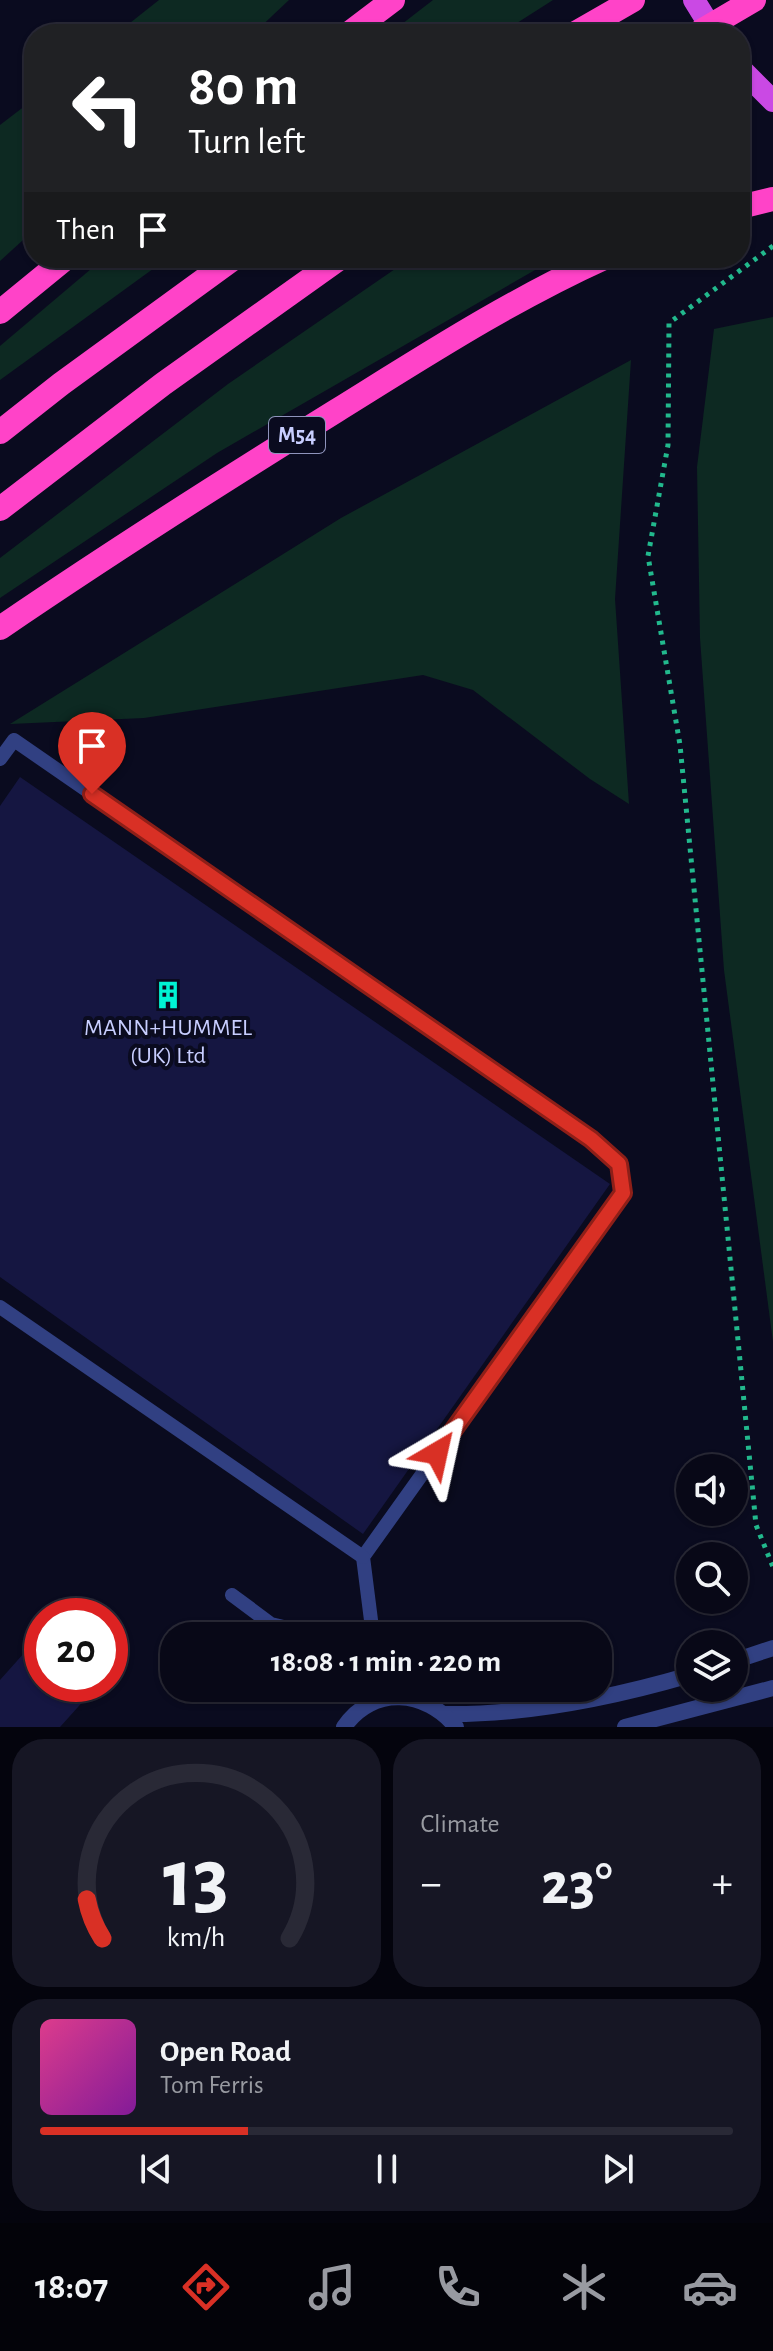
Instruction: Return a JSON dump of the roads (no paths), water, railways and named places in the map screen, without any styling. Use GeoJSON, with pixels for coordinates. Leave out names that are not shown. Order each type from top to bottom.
{"type":"FeatureCollection","features":[{"type":"Feature","properties":{"kind":"highway"},"geometry":{"type":"LineString","coordinates":[[361,24],[393,0]]}},
{"type":"Feature","properties":{"kind":"highway"},"geometry":{"type":"LineString","coordinates":[[591,24],[633,0]]}},
{"type":"Feature","properties":{"kind":"highway"},"geometry":{"type":"LineString","coordinates":[[694,0],[709,24]]}},
{"type":"Feature","properties":{"kind":"highway"},"geometry":{"type":"LineString","coordinates":[[713,24],[754,0]]}},
{"type":"Feature","properties":{"kind":"highway"},"geometry":{"type":"LineString","coordinates":[[750,78],[773,101]]}},
{"type":"Feature","properties":{"kind":"highway"},"geometry":{"type":"LineString","coordinates":[[750,205],[773,199]]}},
{"type":"Feature","properties":{"kind":"highway"},"geometry":{"type":"LineString","coordinates":[[0,312],[54,268]]}},
{"type":"Feature","properties":{"kind":"highway"},"geometry":{"type":"LineString","coordinates":[[0,432],[220,268]]}},
{"type":"Feature","properties":{"kind":"highway"},"geometry":{"type":"LineString","coordinates":[[0,509],[163,384],[326,268]]}},
{"type":"Feature","properties":{"kind":"highway","name":"M54"},"geometry":{"type":"LineString","coordinates":[[0,628],[361,395],[488,319],[585,268]]}},
{"type":"Feature","properties":{"kind":"street"},"geometry":{"type":"LineString","coordinates":[[748,1656],[773,1648]]}},
{"type":"Feature","properties":{"kind":"street"},"geometry":{"type":"LineString","coordinates":[[427,1702],[450,1720],[553,1706],[676,1678]]}},
{"type":"Feature","properties":{"kind":"street"},"geometry":{"type":"LineString","coordinates":[[625,1727],[773,1688]]}},
{"type":"Feature","properties":{"kind":"street"},"geometry":{"type":"LineString","coordinates":[[344,1727],[371,1702]]}},
{"type":"Feature","properties":{"kind":"lane"},"geometry":{"type":"LineString","coordinates":[[0,759],[14,740],[591,1139],[619,1164],[623,1193],[363,1557],[371,1622]]}},
{"type":"Feature","properties":{"kind":"lane"},"geometry":{"type":"LineString","coordinates":[[0,1307],[363,1557]]}},
{"type":"Feature","properties":{"kind":"lane"},"geometry":{"type":"LineString","coordinates":[[232,1595],[268,1622]]}},
{"type":"Feature","properties":{"kind":"place","name":"MANN+HUMMEL (UK) Ltd"},"geometry":{"type":"Point","coordinates":[168,995]}}]}
